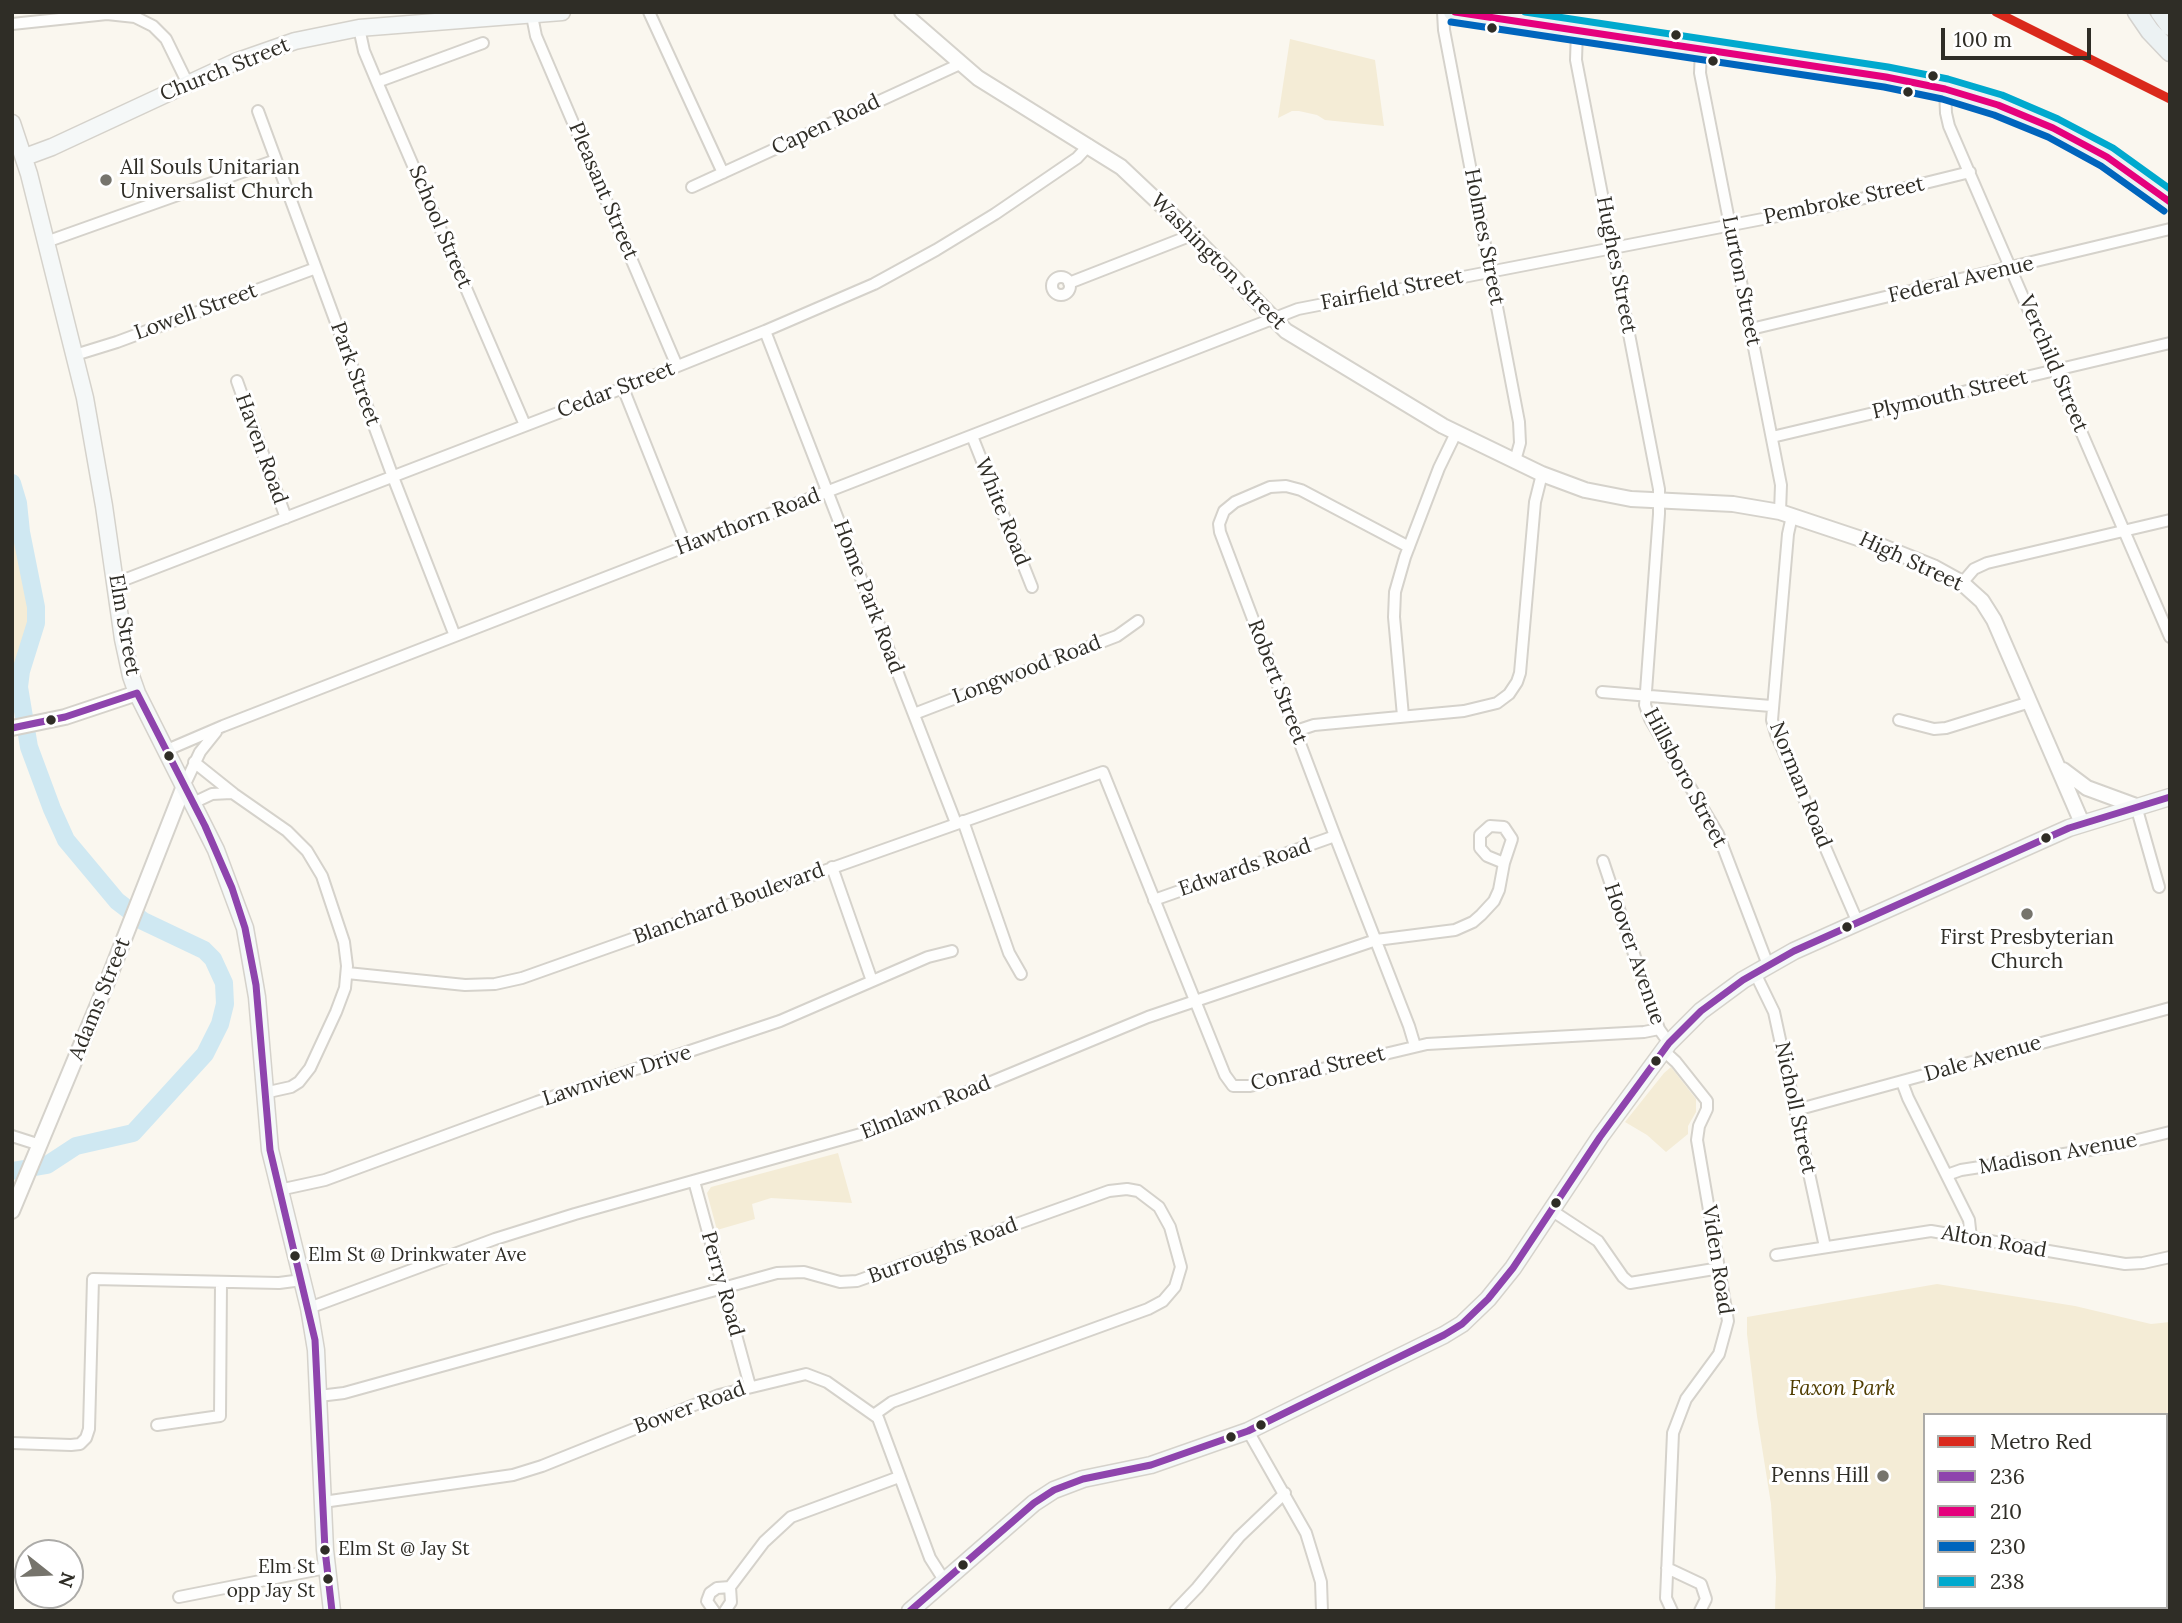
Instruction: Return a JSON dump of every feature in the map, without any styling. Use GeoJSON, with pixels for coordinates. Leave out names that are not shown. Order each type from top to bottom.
{"type":"FeatureCollection","features":[{"type":"Feature","properties":{"kind":"main road","name":"Church Street"},"geometry":{"type":"LineString","coordinates":[[25,157],[235,62],[282,45],[359,28],[562,12]]}},
{"type":"Feature","properties":{"kind":"main road"},"geometry":{"type":"LineString","coordinates":[[1452,12],[1522,17],[1577,30],[1886,77],[1945,89],[2012,110],[2060,132],[2120,166],[2170,202]]}},
{"type":"Feature","properties":{"kind":"main road"},"geometry":{"type":"LineString","coordinates":[[2137,12],[2150,32],[2170,52]]}},
{"type":"Feature","properties":{"kind":"main road"},"geometry":{"type":"LineString","coordinates":[[2160,12],[2170,26]]}},
{"type":"Feature","properties":{"kind":"main road","name":"Elm Street"},"geometry":{"type":"LineString","coordinates":[[12,123],[25,157],[75,355],[95,451],[123,639],[137,693],[225,869],[245,928],[257,997],[269,1139],[309,1308],[316,1350],[326,1568],[332,1611]]}},
{"type":"Feature","properties":{"kind":"main road"},"geometry":{"type":"LineString","coordinates":[[914,1609],[1034,1503],[1054,1490],[1083,1479],[1151,1465],[1248,1431],[1456,1328],[1488,1299],[1525,1250],[1667,1047],[1701,1011],[1761,969],[2082,823],[2170,797]]}},
{"type":"Feature","properties":{"kind":"street"},"geometry":{"type":"LineString","coordinates":[[649,12],[723,173]]}},
{"type":"Feature","properties":{"kind":"street","name":"Washington Street"},"geometry":{"type":"LineString","coordinates":[[902,12],[960,64],[996,90],[1089,145],[1125,171],[1293,336],[1456,433],[1542,474],[1596,493]]}},
{"type":"Feature","properties":{"kind":"street","name":"Holmes Street"},"geometry":{"type":"LineString","coordinates":[[1443,12],[1444,30],[1520,429],[1520,449],[1515,461]]}},
{"type":"Feature","properties":{"kind":"street"},"geometry":{"type":"LineString","coordinates":[[12,24],[107,14],[135,16],[153,26],[166,39],[188,84]]}},
{"type":"Feature","properties":{"kind":"street","name":"Pleasant Street"},"geometry":{"type":"LineString","coordinates":[[532,16],[536,36],[677,366]]}},
{"type":"Feature","properties":{"kind":"street","name":"School Street"},"geometry":{"type":"LineString","coordinates":[[359,28],[364,51],[525,425]]}},
{"type":"Feature","properties":{"kind":"street","name":"Hughes Street"},"geometry":{"type":"LineString","coordinates":[[1577,30],[1576,60],[1660,500]]}},
{"type":"Feature","properties":{"kind":"street"},"geometry":{"type":"LineString","coordinates":[[377,82],[483,43]]}},
{"type":"Feature","properties":{"kind":"street","name":"Lurton Street"},"geometry":{"type":"LineString","coordinates":[[1701,49],[1700,73],[1786,514]]}},
{"type":"Feature","properties":{"kind":"street","name":"Capen Road"},"geometry":{"type":"LineString","coordinates":[[692,187],[960,64]]}},
{"type":"Feature","properties":{"kind":"street","name":"Verchild Street"},"geometry":{"type":"LineString","coordinates":[[1945,89],[1949,126],[2170,637]]}},
{"type":"Feature","properties":{"kind":"street","name":"Park Street"},"geometry":{"type":"LineString","coordinates":[[258,111],[393,477],[455,636]]}},
{"type":"Feature","properties":{"kind":"street","name":"Cedar Street"},"geometry":{"type":"LineString","coordinates":[[116,583],[677,366],[874,284],[995,214],[1077,158],[1089,145]]}},
{"type":"Feature","properties":{"kind":"street"},"geometry":{"type":"LineString","coordinates":[[46,242],[276,160]]}},
{"type":"Feature","properties":{"kind":"street","name":"Pembroke Street"},"geometry":{"type":"LineString","coordinates":[[1553,259],[1852,201],[1970,172]]}},
{"type":"Feature","properties":{"kind":"street","name":"Federal Avenue"},"geometry":{"type":"LineString","coordinates":[[1751,329],[2170,229]]}},
{"type":"Feature","properties":{"kind":"street"},"geometry":{"type":"LineString","coordinates":[[1069,283],[1192,235]]}},
{"type":"Feature","properties":{"kind":"street","name":"Fairfield Street"},"geometry":{"type":"LineString","coordinates":[[1273,319],[1311,306],[1553,259]]}},
{"type":"Feature","properties":{"kind":"street","name":"Lowell Street"},"geometry":{"type":"LineString","coordinates":[[75,355],[316,268]]}},
{"type":"Feature","properties":{"kind":"street","name":"Hawthorn Road"},"geometry":{"type":"LineString","coordinates":[[167,750],[1273,319]]}},
{"type":"Feature","properties":{"kind":"street","name":"Home Park Road"},"geometry":{"type":"LineString","coordinates":[[765,331],[914,715],[960,822],[1009,953],[1021,974]]}},
{"type":"Feature","properties":{"kind":"street","name":"Plymouth Street"},"geometry":{"type":"LineString","coordinates":[[1772,437],[2170,343]]}},
{"type":"Feature","properties":{"kind":"street","name":"Haven Road"},"geometry":{"type":"LineString","coordinates":[[237,381],[286,518]]}},
{"type":"Feature","properties":{"kind":"street"},"geometry":{"type":"LineString","coordinates":[[623,387],[686,546]]}},
{"type":"Feature","properties":{"kind":"street"},"geometry":{"type":"LineString","coordinates":[[1403,716],[1393,605],[1396,585],[1441,462],[1456,433]]}},
{"type":"Feature","properties":{"kind":"street","name":"White Road"},"geometry":{"type":"LineString","coordinates":[[972,436],[1032,587]]}},
{"type":"Feature","properties":{"kind":"street"},"geometry":{"type":"LineString","coordinates":[[1296,732],[1314,725],[1483,708],[1501,701],[1515,687],[1520,673],[1535,502],[1542,474]]}},
{"type":"Feature","properties":{"kind":"street","name":"Robert Street"},"geometry":{"type":"LineString","coordinates":[[1409,547],[1291,487],[1275,485],[1265,488],[1235,502],[1224,511],[1220,520],[1220,532],[1415,1046]]}},
{"type":"Feature","properties":{"kind":"street","name":"High Street"},"geometry":{"type":"LineString","coordinates":[[1596,493],[1618,498],[1732,504],[1786,514],[1888,548],[1962,583],[1978,596],[1990,613],[2082,823]]}},
{"type":"Feature","properties":{"kind":"street","name":"Hillsboro Street"},"geometry":{"type":"LineString","coordinates":[[1660,500],[1644,695],[1648,715],[1718,834],[1761,969]]}},
{"type":"Feature","properties":{"kind":"street","name":"Norman Road"},"geometry":{"type":"LineString","coordinates":[[1786,514],[1788,534],[1772,720],[1858,923]]}},
{"type":"Feature","properties":{"kind":"street"},"geometry":{"type":"LineString","coordinates":[[1962,583],[1970,572],[1983,564],[2170,520]]}},
{"type":"Feature","properties":{"kind":"street","name":"Longwood Road"},"geometry":{"type":"LineString","coordinates":[[914,715],[1117,636],[1138,621]]}},
{"type":"Feature","properties":{"kind":"street"},"geometry":{"type":"LineString","coordinates":[[1602,692],[1772,706]]}},
{"type":"Feature","properties":{"kind":"street"},"geometry":{"type":"LineString","coordinates":[[13,728],[75,714],[137,693]]}},
{"type":"Feature","properties":{"kind":"street"},"geometry":{"type":"LineString","coordinates":[[1899,720],[1934,729],[1945,728],[2031,702]]}},
{"type":"Feature","properties":{"kind":"street","name":"Hawthorn Road"},"geometry":{"type":"LineString","coordinates":[[184,786],[194,762],[209,738],[223,726]]}},
{"type":"Feature","properties":{"kind":"street"},"geometry":{"type":"LineString","coordinates":[[194,762],[293,836],[314,862],[340,925],[346,951],[347,974],[339,1005],[307,1074],[291,1087],[264,1093]]}},
{"type":"Feature","properties":{"kind":"street"},"geometry":{"type":"LineString","coordinates":[[2058,764],[2069,777],[2082,786],[2136,806],[2159,887]]}},
{"type":"Feature","properties":{"kind":"street","name":"Blanchard Boulevard"},"geometry":{"type":"LineString","coordinates":[[347,974],[465,985],[504,982],[541,972],[1102,772]]}},
{"type":"Feature","properties":{"kind":"street","name":"Conrad Street"},"geometry":{"type":"LineString","coordinates":[[1102,772],[1226,1079],[1237,1087],[1415,1046],[1659,1029]]}},
{"type":"Feature","properties":{"kind":"street","name":"Adams Street"},"geometry":{"type":"LineString","coordinates":[[12,1210],[184,786]]}},
{"type":"Feature","properties":{"kind":"street"},"geometry":{"type":"LineString","coordinates":[[193,803],[212,794],[234,794]]}},
{"type":"Feature","properties":{"kind":"street","name":"Edwards Road"},"geometry":{"type":"LineString","coordinates":[[1154,900],[1335,836]]}},
{"type":"Feature","properties":{"kind":"street","name":"Hoover Avenue"},"geometry":{"type":"LineString","coordinates":[[1603,861],[1667,1047]]}},
{"type":"Feature","properties":{"kind":"street","name":"Elmlawn Road"},"geometry":{"type":"LineString","coordinates":[[309,1308],[495,1239],[892,1124],[1148,1017],[1376,940],[1396,935],[1448,931],[1468,925],[1482,915],[1494,901],[1504,863]]}},
{"type":"Feature","properties":{"kind":"street"},"geometry":{"type":"LineString","coordinates":[[832,867],[872,981]]}},
{"type":"Feature","properties":{"kind":"street","name":"Lawnview Drive"},"geometry":{"type":"LineString","coordinates":[[279,1190],[325,1180],[537,1102],[780,1021],[928,957],[952,951]]}},
{"type":"Feature","properties":{"kind":"street","name":"Nicholl Street"},"geometry":{"type":"LineString","coordinates":[[1761,969],[1773,1007],[1825,1247]]}},
{"type":"Feature","properties":{"kind":"street","name":"Dale Avenue"},"geometry":{"type":"LineString","coordinates":[[1796,1110],[2170,1008]]}},
{"type":"Feature","properties":{"kind":"street","name":"Viden Road"},"geometry":{"type":"LineString","coordinates":[[1667,1047],[1707,1101],[1697,1140],[1728,1315],[1720,1354],[1693,1387],[1674,1426],[1666,1598],[1672,1611]]}},
{"type":"Feature","properties":{"kind":"street"},"geometry":{"type":"LineString","coordinates":[[1902,1082],[1969,1220],[1971,1238]]}},
{"type":"Feature","properties":{"kind":"street","name":"Madison Avenue"},"geometry":{"type":"LineString","coordinates":[[1947,1175],[1961,1170],[2109,1147],[2170,1132]]}},
{"type":"Feature","properties":{"kind":"street"},"geometry":{"type":"LineString","coordinates":[[12,1136],[37,1152]]}},
{"type":"Feature","properties":{"kind":"street","name":"Perry Road"},"geometry":{"type":"LineString","coordinates":[[694,1181],[750,1386]]}},
{"type":"Feature","properties":{"kind":"street","name":"Burroughs Road"},"geometry":{"type":"LineString","coordinates":[[319,1396],[344,1392],[771,1275],[810,1273],[840,1282],[857,1281],[1115,1190],[1138,1191],[1159,1207],[1170,1227],[1181,1267],[1175,1287],[1159,1304],[892,1402],[875,1414]]}},
{"type":"Feature","properties":{"kind":"street"},"geometry":{"type":"LineString","coordinates":[[1551,1210],[1598,1241],[1623,1278],[1630,1283],[1720,1268]]}},
{"type":"Feature","properties":{"kind":"street","name":"Alton Road"},"geometry":{"type":"LineString","coordinates":[[1776,1255],[1925,1231],[2125,1264],[2170,1257]]}},
{"type":"Feature","properties":{"kind":"street"},"geometry":{"type":"LineString","coordinates":[[12,1443],[75,1445],[86,1438],[89,1429],[93,1279],[221,1283],[285,1283],[302,1280]]}},
{"type":"Feature","properties":{"kind":"street"},"geometry":{"type":"LineString","coordinates":[[157,1425],[220,1416],[221,1283]]}},
{"type":"Feature","properties":{"kind":"street","name":"Bower Road"},"geometry":{"type":"LineString","coordinates":[[323,1502],[513,1475],[542,1466],[712,1397],[797,1375],[811,1375],[827,1382],[875,1414]]}},
{"type":"Feature","properties":{"kind":"street"},"geometry":{"type":"LineString","coordinates":[[875,1414],[932,1563],[944,1580]]}},
{"type":"Feature","properties":{"kind":"street"},"geometry":{"type":"LineString","coordinates":[[1248,1431],[1303,1525],[1321,1582],[1322,1611]]}},
{"type":"Feature","properties":{"kind":"street"},"geometry":{"type":"LineString","coordinates":[[725,1611],[731,1604],[730,1587],[764,1542],[791,1517],[899,1477]]}},
{"type":"Feature","properties":{"kind":"street"},"geometry":{"type":"LineString","coordinates":[[1175,1611],[1239,1536],[1285,1493]]}},
{"type":"Feature","properties":{"kind":"street"},"geometry":{"type":"LineString","coordinates":[[179,1597],[326,1568]]}},
{"type":"Feature","properties":{"kind":"street"},"geometry":{"type":"LineString","coordinates":[[1667,1568],[1694,1578],[1701,1584],[1706,1598],[1700,1611]]}},
{"type":"Feature","properties":{"kind":"street"},"geometry":{"type":"LineString","coordinates":[[714,1611],[707,1602],[709,1593],[716,1588],[730,1587]]}},
{"type":"Feature","properties":{"kind":"green space"},"geometry":{"type":"Polygon","coordinates":[[[1290,39],[1375,60],[1384,126],[1325,120],[1317,115],[1299,111],[1292,111],[1278,118],[1290,39]]]}},
{"type":"Feature","properties":{"kind":"green space"},"geometry":{"type":"Polygon","coordinates":[[[12,489],[18,503],[36,623],[17,667],[12,667],[12,489]]]}},
{"type":"Feature","properties":{"kind":"green space"},"geometry":{"type":"Polygon","coordinates":[[[1671,1067],[1696,1099],[1696,1112],[1688,1126],[1688,1134],[1666,1152],[1647,1135],[1625,1122],[1671,1067]]]}},
{"type":"Feature","properties":{"kind":"green space"},"geometry":{"type":"Polygon","coordinates":[[[838,1153],[852,1203],[771,1198],[752,1204],[755,1219],[717,1230],[707,1193],[711,1187],[838,1153]]]}},
{"type":"Feature","properties":{"kind":"green space","name":"Faxon Park"},"geometry":{"type":"Polygon","coordinates":[[[1937,1284],[2075,1306],[2151,1324],[2170,1322],[2170,1611],[1775,1611],[1776,1577],[1771,1504],[1747,1334],[1747,1317],[1937,1284]]]}},
{"type":"Feature","properties":{"kind":"waterway"},"geometry":{"type":"LineString","coordinates":[[12,483],[36,607],[36,623],[21,671],[19,687],[29,747],[52,809],[66,840],[117,901],[143,921],[204,950],[213,959],[224,983],[225,1004],[220,1024],[205,1054],[133,1133],[76,1146],[47,1165],[12,1171]]}},
{"type":"Feature","properties":{"kind":"metro line","name":"Red"},"geometry":{"type":"LineString","coordinates":[[1996,12],[2170,99]]}},
{"type":"Feature","properties":{"kind":"transit line","name":"210"},"geometry":{"type":"LineString","coordinates":[[1455,12],[1886,77],[1945,89],[1998,105],[2053,128],[2107,157],[2170,202]]}},
{"type":"Feature","properties":{"kind":"transit line","name":"238"},"geometry":{"type":"LineString","coordinates":[[1525,12],[1888,67],[1948,79],[2002,95],[2058,119],[2113,148],[2170,189]]}},
{"type":"Feature","properties":{"kind":"transit line","name":"230"},"geometry":{"type":"LineString","coordinates":[[1451,22],[1884,87],[1942,99],[1994,115],[2048,137],[2101,166],[2164,211]]}},
{"type":"Feature","properties":{"kind":"transit line","name":"236"},"geometry":{"type":"LineString","coordinates":[[12,728],[65,717],[137,693],[205,826],[232,888],[245,928],[256,985],[270,1150],[315,1340],[325,1550],[332,1611]]}},
{"type":"Feature","properties":{"kind":"transit line","name":"236"},"geometry":{"type":"LineString","coordinates":[[910,1611],[1034,1503],[1054,1490],[1083,1479],[1151,1465],[1248,1431],[1462,1324],[1488,1299],[1513,1268],[1600,1137],[1669,1043],[1701,1011],[1743,980],[1794,951],[2069,828],[2170,797]]}},
{"type":"Feature","properties":{"kind":"place","name":"All Souls Unitarian Universalist Church"},"geometry":{"type":"Point","coordinates":[106,180]}},
{"type":"Feature","properties":{"kind":"place","name":"First Presbyterian Church"},"geometry":{"type":"Point","coordinates":[2027,914]}},
{"type":"Feature","properties":{"kind":"place","name":"Elm St @ Drinkwater Ave"},"geometry":{"type":"Point","coordinates":[295,1256]}},
{"type":"Feature","properties":{"kind":"place","name":"Penns Hill"},"geometry":{"type":"Point","coordinates":[1883,1476]}},
{"type":"Feature","properties":{"kind":"place","name":"Elm St @ Jay St"},"geometry":{"type":"Point","coordinates":[325,1550]}},
{"type":"Feature","properties":{"kind":"place","name":"Elm St opp Jay St"},"geometry":{"type":"Point","coordinates":[328,1579]}}]}
